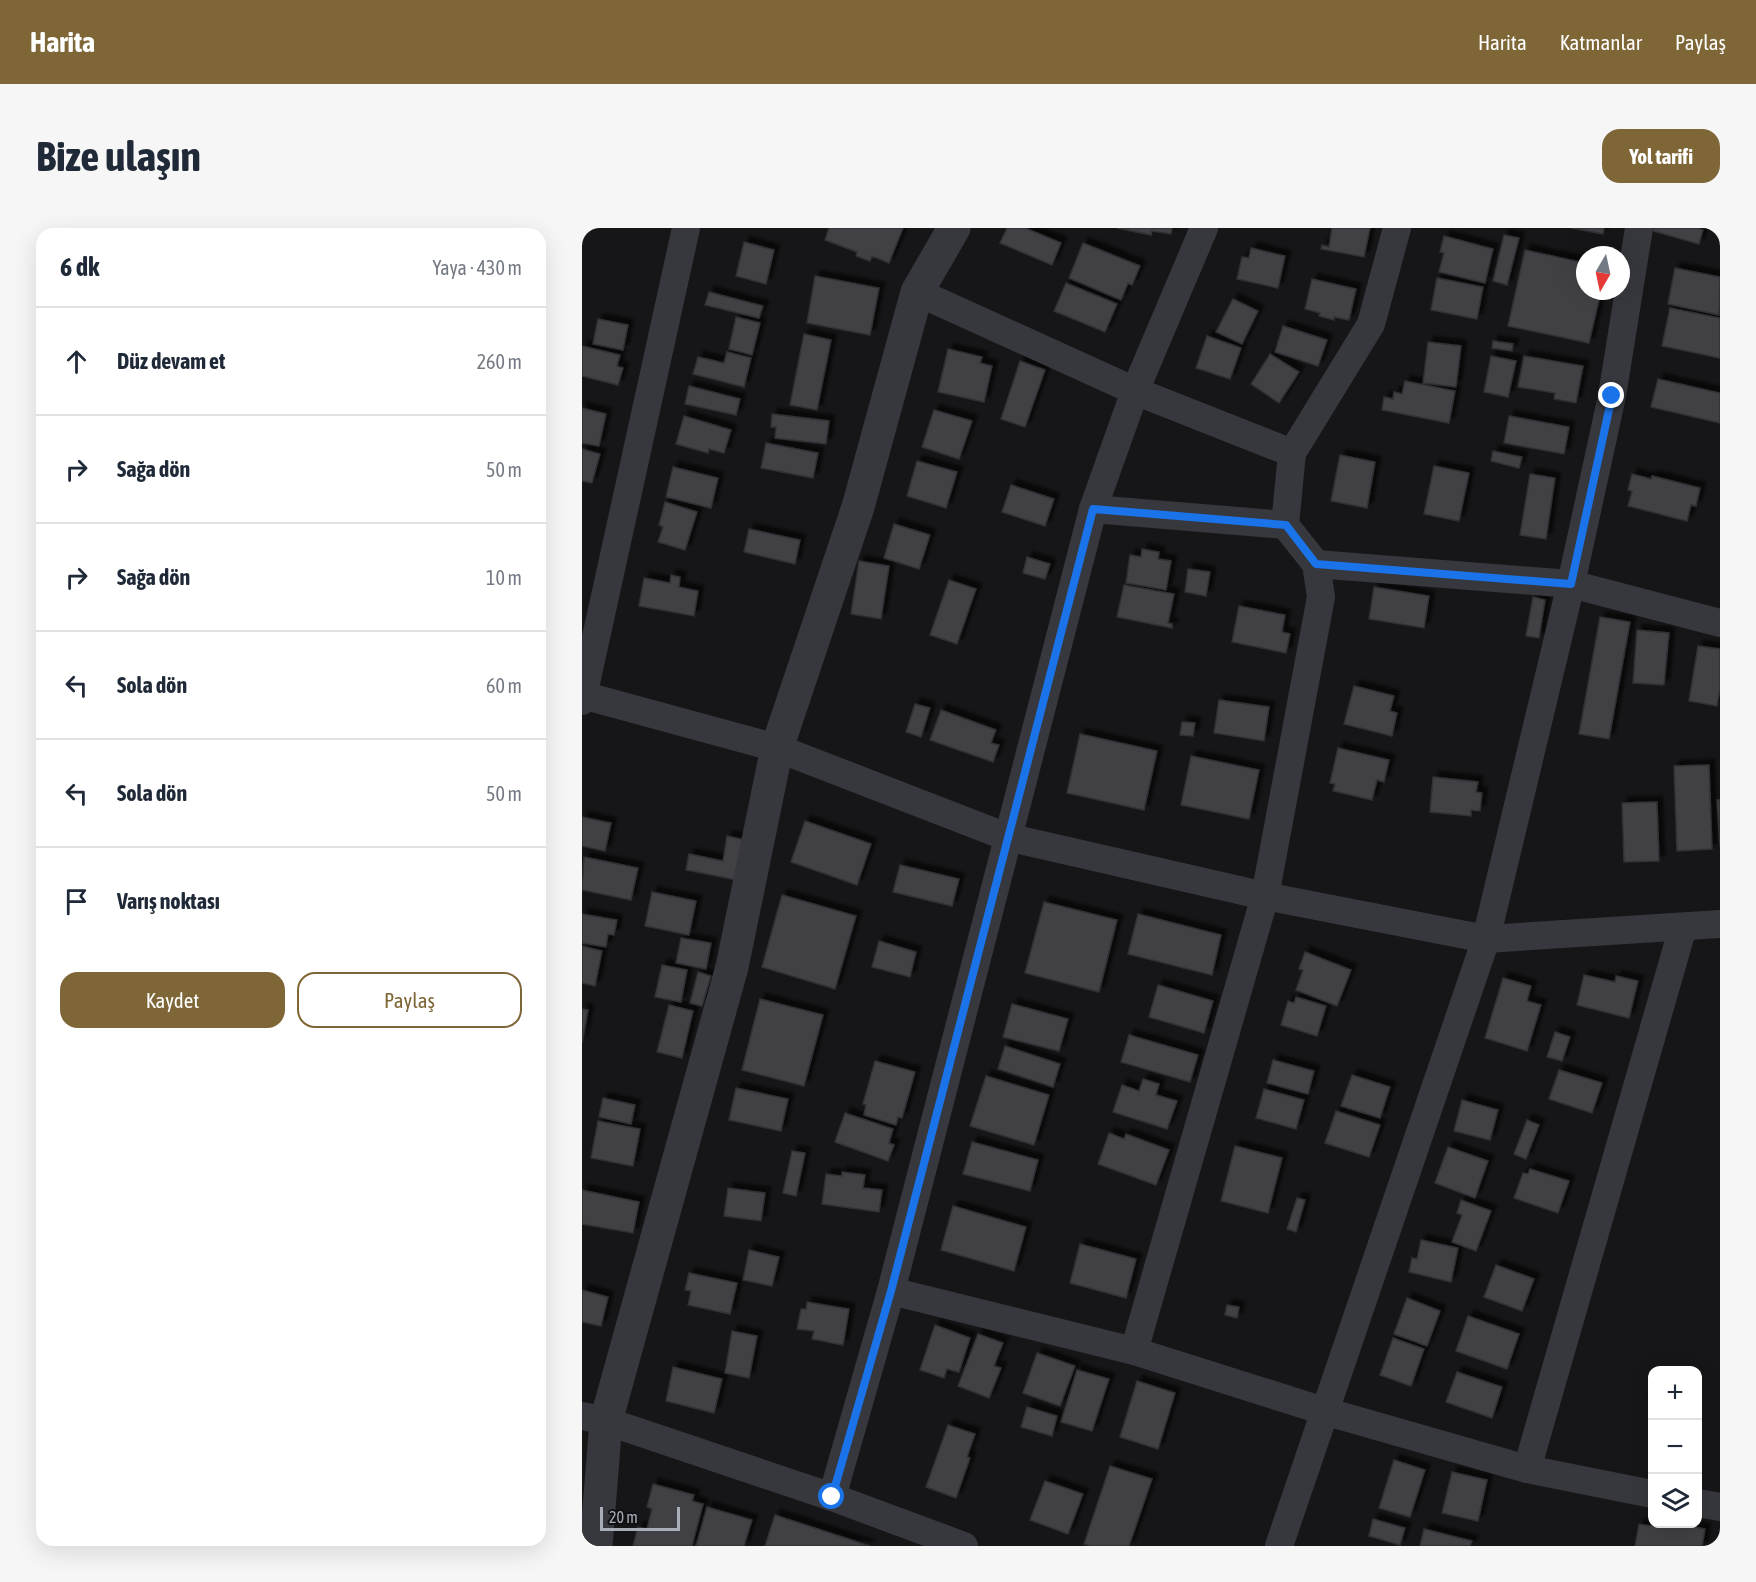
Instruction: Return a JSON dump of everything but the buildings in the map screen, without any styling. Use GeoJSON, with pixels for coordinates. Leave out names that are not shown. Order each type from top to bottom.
{"type":"FeatureCollection","features":[{"type":"Feature","properties":{"kind":"street"},"geometry":{"type":"LineString","coordinates":[[686,228],[582,697],[777,748],[1007,837],[1265,896],[1486,939],[1720,924]]}},
{"type":"Feature","properties":{"kind":"street"},"geometry":{"type":"LineString","coordinates":[[596,1546],[594,1418],[732,967],[777,748],[858,507],[917,292],[954,228]]}},
{"type":"Feature","properties":{"kind":"street"},"geometry":{"type":"LineString","coordinates":[[832,1497],[891,1291],[1093,509],[1135,391],[1204,228]]}},
{"type":"Feature","properties":{"kind":"street"},"geometry":{"type":"LineString","coordinates":[[1134,1351],[1265,896],[1321,597],[1316,564],[1286,525],[1292,453],[1371,324],[1397,228]]}},
{"type":"Feature","properties":{"kind":"street"},"geometry":{"type":"LineString","coordinates":[[1279,1546],[1486,939],[1571,584],[1612,396],[1639,228]]}},
{"type":"Feature","properties":{"kind":"street"},"geometry":{"type":"LineString","coordinates":[[917,292],[1135,391],[1292,453]]}},
{"type":"Feature","properties":{"kind":"street"},"geometry":{"type":"LineString","coordinates":[[1093,509],[1286,525]]}},
{"type":"Feature","properties":{"kind":"street"},"geometry":{"type":"LineString","coordinates":[[1316,564],[1571,584],[1720,622]]}},
{"type":"Feature","properties":{"kind":"street"},"geometry":{"type":"LineString","coordinates":[[1527,1469],[1683,927]]}},
{"type":"Feature","properties":{"kind":"street"},"geometry":{"type":"LineString","coordinates":[[891,1291],[1134,1351],[1324,1411],[1527,1469],[1648,1493]]}},
{"type":"Feature","properties":{"kind":"street"},"geometry":{"type":"LineString","coordinates":[[594,1418],[832,1497],[964,1546]]}},
{"type":"Feature","properties":{"kind":"street"},"geometry":{"type":"LineString","coordinates":[[1702,1504],[1720,1507]]}},
{"type":"Feature","properties":{"kind":"route"},"geometry":{"type":"LineString","coordinates":[[832,1497],[891,1291],[1093,509],[1286,525],[1316,564],[1571,584],[1612,396]]}}]}
